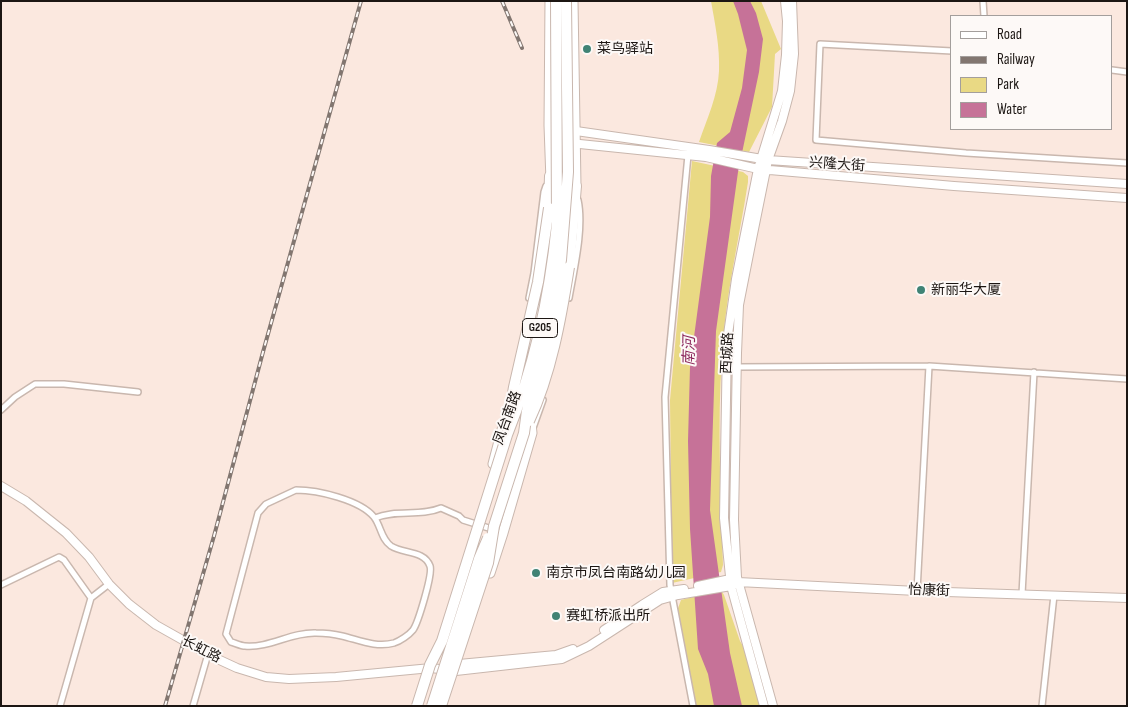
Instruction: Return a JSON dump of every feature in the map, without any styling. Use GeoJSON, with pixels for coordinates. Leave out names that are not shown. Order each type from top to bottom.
{"type":"FeatureCollection","features":[{"type":"Feature","properties":{"kind":"highway","name":"凤台南路"},"geometry":{"type":"LineString","coordinates":[[442,641],[505,430],[518,408],[539,333],[554,259],[557,224],[556,1]]}},
{"type":"Feature","properties":{"kind":"highway","name":"凤台南路"},"geometry":{"type":"LineString","coordinates":[[441,706],[488,563],[494,526],[528,433],[527,411],[548,331],[561,260],[568,172],[566,1]]}},
{"type":"Feature","properties":{"kind":"highway"},"geometry":{"type":"LineString","coordinates":[[505,430],[538,282],[549,208],[550,176]]}},
{"type":"Feature","properties":{"kind":"highway"},"geometry":{"type":"LineString","coordinates":[[528,433],[540,397],[557,330],[569,267],[576,186]]}},
{"type":"Feature","properties":{"kind":"highway"},"geometry":{"type":"LineString","coordinates":[[432,706],[479,559],[494,526]]}},
{"type":"Feature","properties":{"kind":"highway"},"geometry":{"type":"LineString","coordinates":[[417,706],[430,665],[442,641]]}},
{"type":"Feature","properties":{"kind":"highway"},"geometry":{"type":"LineString","coordinates":[[425,706],[438,664],[442,641]]}},
{"type":"Feature","properties":{"kind":"main road","name":"凤台南路"},"geometry":{"type":"LineString","coordinates":[[417,706],[431,668],[505,430],[514,409],[535,330],[543,290],[553,189],[550,176],[549,125],[550,1]]}},
{"type":"Feature","properties":{"kind":"main road","name":"凤台南路"},"geometry":{"type":"LineString","coordinates":[[445,706],[503,533],[528,433],[530,414],[560,302],[568,249],[572,199],[576,186],[574,1]]}},
{"type":"Feature","properties":{"kind":"main road","name":"西城路"},"geometry":{"type":"LineString","coordinates":[[778,120],[786,55],[785,1]]}},
{"type":"Feature","properties":{"kind":"main road","name":"西城路"},"geometry":{"type":"LineString","coordinates":[[773,706],[731,582],[734,520],[736,367],[739,305],[765,162],[778,120],[790,91],[794,54],[792,1]]}},
{"type":"Feature","properties":{"kind":"main road","name":"兴隆大街"},"geometry":{"type":"LineString","coordinates":[[549,125],[708,153],[745,156],[765,162],[954,186],[1127,198]]}},
{"type":"Feature","properties":{"kind":"main road","name":"兴隆大街"},"geometry":{"type":"LineString","coordinates":[[550,140],[688,155],[708,153],[758,169]]}},
{"type":"Feature","properties":{"kind":"main road","name":"兴隆大街"},"geometry":{"type":"LineString","coordinates":[[765,162],[1127,184]]}},
{"type":"Feature","properties":{"kind":"main road","name":"西城路"},"geometry":{"type":"LineString","coordinates":[[764,706],[731,582],[724,518],[726,341],[736,278],[758,169],[765,162]]}},
{"type":"Feature","properties":{"kind":"main road","name":"长虹路"},"geometry":{"type":"LineString","coordinates":[[1,486],[26,500],[66,533],[109,584],[129,604],[156,625],[208,654],[251,673],[266,677],[289,679],[336,677],[562,659],[589,646],[671,594]]}},
{"type":"Feature","properties":{"kind":"main road","name":"怡康街"},"geometry":{"type":"LineString","coordinates":[[671,594],[731,582],[1127,598]]}},
{"type":"Feature","properties":{"kind":"street"},"geometry":{"type":"LineString","coordinates":[[984,1],[984,15]]}},
{"type":"Feature","properties":{"kind":"street"},"geometry":{"type":"LineString","coordinates":[[950,51],[820,44],[816,140],[966,153],[1126,163],[1127,156]]}},
{"type":"Feature","properties":{"kind":"street"},"geometry":{"type":"LineString","coordinates":[[1113,70],[1127,72]]}},
{"type":"Feature","properties":{"kind":"street"},"geometry":{"type":"LineString","coordinates":[[688,155],[666,397],[671,594],[693,706]]}},
{"type":"Feature","properties":{"kind":"street"},"geometry":{"type":"LineString","coordinates":[[917,591],[929,366]]}},
{"type":"Feature","properties":{"kind":"street"},"geometry":{"type":"LineString","coordinates":[[736,367],[929,366],[1127,379]]}},
{"type":"Feature","properties":{"kind":"street"},"geometry":{"type":"LineString","coordinates":[[1022,594],[1034,372]]}},
{"type":"Feature","properties":{"kind":"street"},"geometry":{"type":"LineString","coordinates":[[1,410],[15,397],[35,384],[64,384],[138,392]]}},
{"type":"Feature","properties":{"kind":"street"},"geometry":{"type":"LineString","coordinates":[[296,490],[304,490],[351,502],[375,518],[386,542],[397,549],[419,555],[430,566],[431,579],[414,630],[394,643],[379,645],[341,636],[314,633],[296,635],[269,644],[245,646],[231,642],[226,634],[232,610],[258,513],[266,504],[296,490]]}},
{"type":"Feature","properties":{"kind":"street"},"geometry":{"type":"LineString","coordinates":[[375,518],[398,512],[441,508],[459,516],[463,520],[503,533]]}},
{"type":"Feature","properties":{"kind":"street"},"geometry":{"type":"LineString","coordinates":[[1,585],[59,557],[64,560],[92,598]]}},
{"type":"Feature","properties":{"kind":"street"},"geometry":{"type":"LineString","coordinates":[[60,706],[92,598],[109,584]]}},
{"type":"Feature","properties":{"kind":"street"},"geometry":{"type":"LineString","coordinates":[[1042,706],[1054,595]]}},
{"type":"Feature","properties":{"kind":"street"},"geometry":{"type":"LineString","coordinates":[[193,706],[208,654]]}},
{"type":"Feature","properties":{"kind":"green space"},"geometry":{"type":"Polygon","coordinates":[[[711,1],[761,1],[781,49],[775,54],[772,107],[749,152],[699,142],[709,116],[719,71],[718,44],[711,1]]]}},
{"type":"Feature","properties":{"kind":"green space"},"geometry":{"type":"Polygon","coordinates":[[[692,161],[743,172],[748,176],[748,182],[729,290],[722,356],[720,486],[723,565],[721,572],[672,583],[670,400],[692,161]]]}},
{"type":"Feature","properties":{"kind":"green space"},"geometry":{"type":"Polygon","coordinates":[[[721,590],[740,641],[773,696],[773,706],[696,706],[677,611],[681,600],[721,590]]]}},
{"type":"Feature","properties":{"kind":"water"},"geometry":{"type":"Polygon","coordinates":[[[733,1],[750,1],[756,13],[763,39],[759,72],[738,172],[716,331],[710,510],[730,653],[742,706],[714,706],[708,674],[698,649],[690,529],[688,441],[690,367],[710,217],[711,176],[717,143],[730,132],[742,88],[747,50],[733,1]]]}},
{"type":"Feature","properties":{"kind":"railway"},"geometry":{"type":"LineString","coordinates":[[165,706],[214,536],[263,352],[361,1]]}},
{"type":"Feature","properties":{"kind":"railway"},"geometry":{"type":"LineString","coordinates":[[502,1],[522,48]]}},
{"type":"Feature","properties":{"kind":"place","name":"菜鸟驿站"},"geometry":{"type":"Point","coordinates":[587,49]}},
{"type":"Feature","properties":{"kind":"place","name":"新丽华大厦"},"geometry":{"type":"Point","coordinates":[921,290]}},
{"type":"Feature","properties":{"kind":"place","name":"南京市凤台南路幼儿园"},"geometry":{"type":"Point","coordinates":[536,573]}},
{"type":"Feature","properties":{"kind":"place","name":"赛虹桥派出所"},"geometry":{"type":"Point","coordinates":[556,616]}},
{"type":"Feature","properties":{"kind":"water label","name":"南河"},"geometry":{"type":"Point","coordinates":[690,351]}}]}
